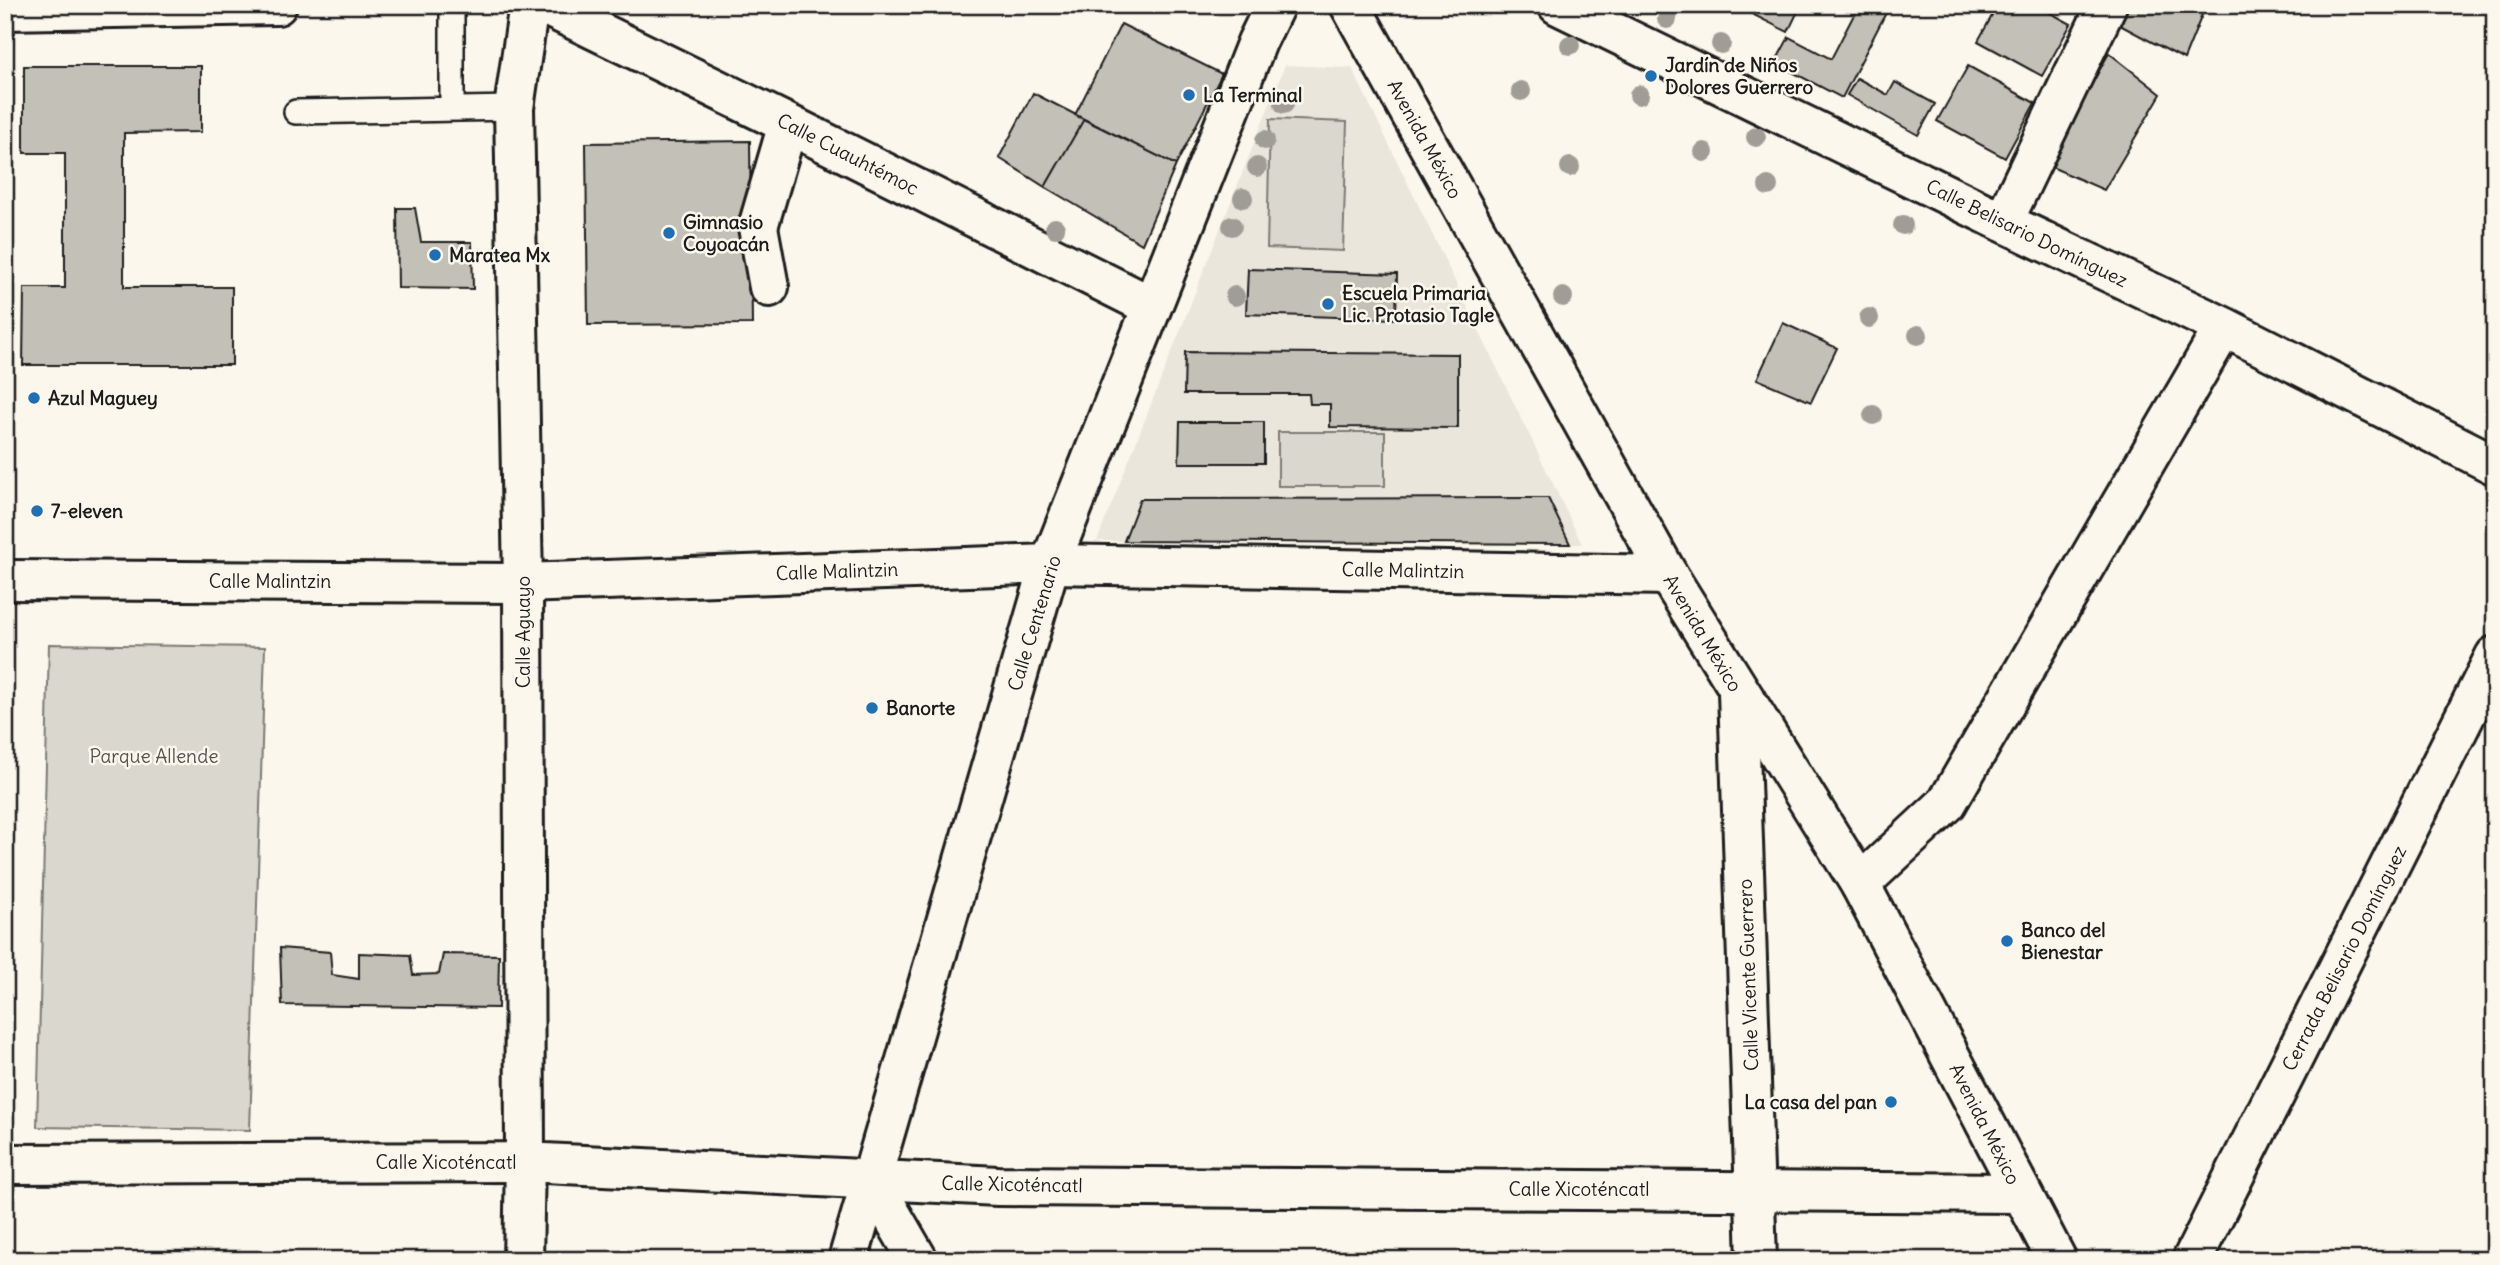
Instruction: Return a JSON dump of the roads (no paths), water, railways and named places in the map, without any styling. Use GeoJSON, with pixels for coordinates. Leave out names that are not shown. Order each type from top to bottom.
{"type":"FeatureCollection","features":[{"type":"Feature","properties":{"kind":"street"},"geometry":{"type":"LineString","coordinates":[[5,10],[277,5]]}},
{"type":"Feature","properties":{"kind":"street","name":"Calle Aguayo"},"geometry":{"type":"LineString","coordinates":[[523,1260],[523,583],[514,108],[528,5]]}},
{"type":"Feature","properties":{"kind":"street","name":"Calle Cuauhtémoc"},"geometry":{"type":"LineString","coordinates":[[544,5],[1151,306]]}},
{"type":"Feature","properties":{"kind":"street","name":"Calle Centenario"},"geometry":{"type":"LineString","coordinates":[[848,1260],[1050,564],[1257,41],[1275,5]]}},
{"type":"Feature","properties":{"kind":"street","name":"Avenida México"},"geometry":{"type":"LineString","coordinates":[[1350,5],[1668,575],[1860,884],[2057,1260]]}},
{"type":"Feature","properties":{"kind":"street","name":"Calle Belisario Domínguez"},"geometry":{"type":"LineString","coordinates":[[1558,5],[2224,327],[2495,464]]}},
{"type":"Feature","properties":{"kind":"street"},"geometry":{"type":"LineString","coordinates":[[2003,222],[2107,5]]}},
{"type":"Feature","properties":{"kind":"street"},"geometry":{"type":"LineString","coordinates":[[769,287],[758,228],[788,124]]}},
{"type":"Feature","properties":{"kind":"street"},"geometry":{"type":"LineString","coordinates":[[1860,884],[1947,803],[2224,327]]}},
{"type":"Feature","properties":{"kind":"street","name":"Calle Malintzin"},"geometry":{"type":"LineString","coordinates":[[5,580],[523,583],[1050,564],[1668,575]]}},
{"type":"Feature","properties":{"kind":"street","name":"Cerrada Belisario Domínguez"},"geometry":{"type":"LineString","coordinates":[[2192,1260],[2495,656]]}},
{"type":"Feature","properties":{"kind":"street","name":"Calle Vicente Guerrero"},"geometry":{"type":"LineString","coordinates":[[1738,691],[1757,1260]]}},
{"type":"Feature","properties":{"kind":"street","name":"Calle Xicoténcatl"},"geometry":{"type":"LineString","coordinates":[[5,1164],[525,1162],[998,1186],[2020,1192]]}},
{"type":"Feature","properties":{"kind":"street"},"geometry":{"type":"LineString","coordinates":[[871,1179],[918,1260]]}},
{"type":"Feature","properties":{"kind":"lane"},"geometry":{"type":"LineString","coordinates":[[452,5],[452,109]]}},
{"type":"Feature","properties":{"kind":"lane"},"geometry":{"type":"LineString","coordinates":[[296,112],[514,108]]}},
{"type":"Feature","properties":{"kind":"place","name":"Jardín de Niños Dolores Guerrero"},"geometry":{"type":"Point","coordinates":[1651,76]}},
{"type":"Feature","properties":{"kind":"place","name":"La Terminal"},"geometry":{"type":"Point","coordinates":[1189,95]}},
{"type":"Feature","properties":{"kind":"place","name":"Gimnasio Coyoacán"},"geometry":{"type":"Point","coordinates":[669,233]}},
{"type":"Feature","properties":{"kind":"place","name":"Maratea Mx"},"geometry":{"type":"Point","coordinates":[435,255]}},
{"type":"Feature","properties":{"kind":"place","name":"Escuela Primaria Lic. Protasio Tagle"},"geometry":{"type":"Point","coordinates":[1328,304]}},
{"type":"Feature","properties":{"kind":"place","name":"Azul Maguey"},"geometry":{"type":"Point","coordinates":[34,398]}},
{"type":"Feature","properties":{"kind":"place","name":"7-eleven"},"geometry":{"type":"Point","coordinates":[37,511]}},
{"type":"Feature","properties":{"kind":"place","name":"Banorte"},"geometry":{"type":"Point","coordinates":[872,708]}},
{"type":"Feature","properties":{"kind":"place","name":"Banco del Bienestar"},"geometry":{"type":"Point","coordinates":[2007,941]}},
{"type":"Feature","properties":{"kind":"place","name":"La casa del pan"},"geometry":{"type":"Point","coordinates":[1891,1102]}},
{"type":"Feature","properties":{"kind":"park label","name":"Parque Allende"},"geometry":{"type":"Point","coordinates":[154,756]}}]}
